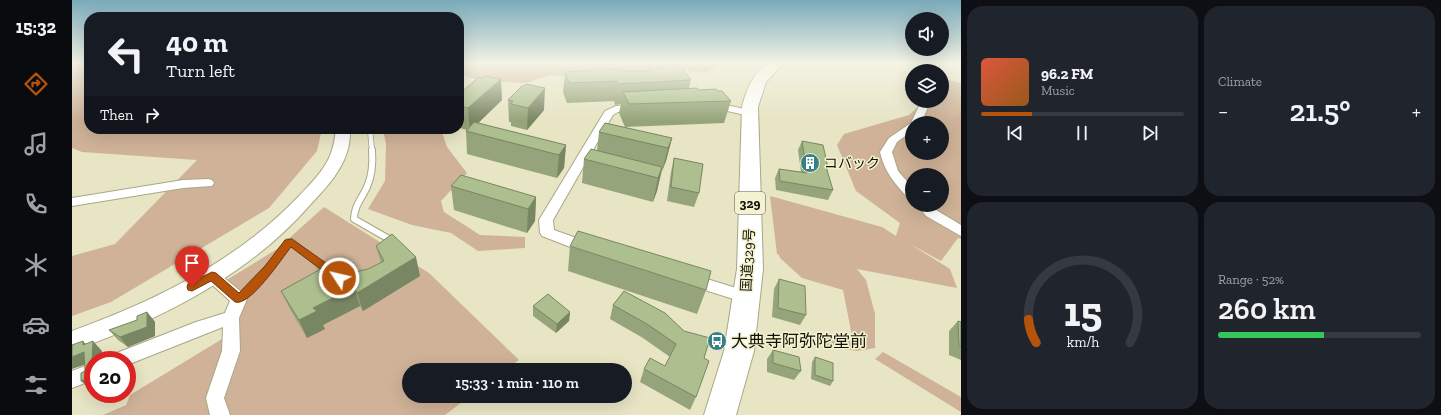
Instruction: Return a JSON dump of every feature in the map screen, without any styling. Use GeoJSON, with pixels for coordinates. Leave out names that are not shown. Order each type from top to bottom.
{"type":"FeatureCollection","features":[{"type":"Feature","properties":{"kind":"highway","name":"国道329号"},"geometry":{"type":"LineString","coordinates":[[720,415],[739,351],[750,269],[750,113],[754,91],[758,82]]}},
{"type":"Feature","properties":{"kind":"main road"},"geometry":{"type":"LineString","coordinates":[[72,341],[139,314],[182,293],[212,276],[254,246],[281,223],[312,193],[329,172],[341,147],[342,134]]}},
{"type":"Feature","properties":{"kind":"street"},"geometry":{"type":"LineString","coordinates":[[699,104],[707,104],[750,113]]}},
{"type":"Feature","properties":{"kind":"street"},"geometry":{"type":"LineString","coordinates":[[601,252],[547,233],[546,220],[609,113],[616,109],[646,107]]}},
{"type":"Feature","properties":{"kind":"street"},"geometry":{"type":"LineString","coordinates":[[905,131],[893,140],[886,152],[888,164],[896,178],[905,188]]}},
{"type":"Feature","properties":{"kind":"street"},"geometry":{"type":"LineString","coordinates":[[72,202],[183,184],[208,183]]}},
{"type":"Feature","properties":{"kind":"street"},"geometry":{"type":"LineString","coordinates":[[930,212],[961,231]]}},
{"type":"Feature","properties":{"kind":"street"},"geometry":{"type":"LineString","coordinates":[[212,276],[239,299],[232,318],[231,351],[215,398],[220,415]]}},
{"type":"Feature","properties":{"kind":"street"},"geometry":{"type":"LineString","coordinates":[[681,277],[746,297]]}},
{"type":"Feature","properties":{"kind":"street"},"geometry":{"type":"LineString","coordinates":[[136,353],[202,326],[232,318]]}},
{"type":"Feature","properties":{"kind":"street"},"geometry":{"type":"LineString","coordinates":[[72,380],[84,375]]}},
{"type":"Feature","properties":{"kind":"lane"},"geometry":{"type":"LineString","coordinates":[[370,134],[372,172],[369,182],[353,211],[354,219],[389,239]]}},
{"type":"Feature","properties":{"kind":"lane"},"geometry":{"type":"LineString","coordinates":[[239,299],[251,289],[269,269],[288,242],[292,242],[299,249],[333,273]]}},
{"type":"Feature","properties":{"kind":"shaded area"},"geometry":{"type":"Polygon","coordinates":[[[72,82],[84,82],[84,134],[321,134],[317,151],[269,208],[111,302],[72,316],[72,256],[115,244],[197,160],[82,152],[72,148],[72,82]]]}},
{"type":"Feature","properties":{"kind":"shaded area"},"geometry":{"type":"Polygon","coordinates":[[[949,82],[961,83],[961,239],[958,238],[941,261],[910,244],[950,269],[957,288],[857,269],[866,280],[875,314],[875,348],[857,351],[826,347],[823,337],[853,341],[843,290],[802,278],[780,258],[777,254],[770,196],[882,227],[896,236],[900,223],[856,191],[837,145],[844,134],[905,116],[905,160],[949,160],[949,116],[906,116],[909,115],[916,108],[949,108],[949,82]]]}},
{"type":"Feature","properties":{"kind":"shaded area"},"geometry":{"type":"Polygon","coordinates":[[[384,134],[443,134],[447,147],[467,173],[441,201],[444,212],[480,235],[525,237],[525,248],[478,251],[451,233],[412,225],[368,209],[385,181],[386,144],[384,134]]]}},
{"type":"Feature","properties":{"kind":"shaded area"},"geometry":{"type":"Polygon","coordinates":[[[324,207],[429,273],[519,360],[515,363],[402,363],[402,403],[461,403],[445,415],[103,415],[126,405],[127,403],[136,403],[136,391],[222,339],[232,304],[225,281],[277,249],[324,207]]]}},
{"type":"Feature","properties":{"kind":"shaded area"},"geometry":{"type":"Polygon","coordinates":[[[883,352],[961,397],[961,412],[875,359],[883,352]]]}},
{"type":"Feature","properties":{"kind":"building"},"geometry":{"type":"Polygon","coordinates":[[[473,82],[497,82],[468,108],[464,107],[464,90],[473,82]]]}},
{"type":"Feature","properties":{"kind":"building"},"geometry":{"type":"Polygon","coordinates":[[[618,82],[648,82],[619,84],[618,82]]]}},
{"type":"Feature","properties":{"kind":"building"},"geometry":{"type":"Polygon","coordinates":[[[526,84],[545,88],[528,108],[511,104],[513,101],[508,100],[526,84]]]}},
{"type":"Feature","properties":{"kind":"building"},"geometry":{"type":"Polygon","coordinates":[[[697,88],[698,90],[716,89],[718,91],[722,91],[731,101],[629,104],[623,92],[697,88]]]}},
{"type":"Feature","properties":{"kind":"building"},"geometry":{"type":"Polygon","coordinates":[[[474,122],[566,145],[559,155],[466,131],[474,122]]]}},
{"type":"Feature","properties":{"kind":"building"},"geometry":{"type":"Polygon","coordinates":[[[605,123],[672,138],[668,148],[599,132],[605,123]]]}},
{"type":"Feature","properties":{"kind":"building"},"geometry":{"type":"Polygon","coordinates":[[[802,141],[823,145],[828,168],[826,167],[833,190],[780,181],[779,169],[807,173],[802,141]]]}},
{"type":"Feature","properties":{"kind":"building"},"geometry":{"type":"Polygon","coordinates":[[[591,149],[662,167],[658,178],[584,159],[591,149]]]}},
{"type":"Feature","properties":{"kind":"building"},"geometry":{"type":"Polygon","coordinates":[[[674,158],[703,164],[699,193],[671,187],[674,158]]]}},
{"type":"Feature","properties":{"kind":"building"},"geometry":{"type":"Polygon","coordinates":[[[461,175],[536,197],[528,209],[451,186],[461,175]]]}},
{"type":"Feature","properties":{"kind":"building"},"geometry":{"type":"Polygon","coordinates":[[[578,231],[711,271],[706,290],[570,246],[578,231]]]}},
{"type":"Feature","properties":{"kind":"building"},"geometry":{"type":"Polygon","coordinates":[[[392,234],[416,257],[357,293],[354,287],[313,308],[317,311],[299,320],[281,291],[330,264],[335,264],[337,262],[351,273],[368,269],[384,261],[376,246],[392,234]]]}},
{"type":"Feature","properties":{"kind":"building"},"geometry":{"type":"Polygon","coordinates":[[[779,279],[805,286],[806,315],[778,308],[779,279]]]}},
{"type":"Feature","properties":{"kind":"building"},"geometry":{"type":"Polygon","coordinates":[[[624,291],[665,313],[684,331],[710,338],[704,358],[709,361],[696,397],[644,369],[650,358],[665,366],[676,344],[647,324],[613,305],[624,291]]]}},
{"type":"Feature","properties":{"kind":"building"},"geometry":{"type":"Polygon","coordinates":[[[548,294],[570,312],[557,324],[533,306],[548,294]]]}},
{"type":"Feature","properties":{"kind":"building"},"geometry":{"type":"Polygon","coordinates":[[[147,312],[147,327],[120,337],[109,330],[137,320],[137,316],[147,312]]]}},
{"type":"Feature","properties":{"kind":"building"},"geometry":{"type":"Polygon","coordinates":[[[958,321],[961,322],[961,347],[959,346],[958,321]]]}},
{"type":"Feature","properties":{"kind":"building"},"geometry":{"type":"Polygon","coordinates":[[[83,341],[83,345],[93,341],[93,351],[84,351],[72,357],[72,345],[83,341]]]}},
{"type":"Feature","properties":{"kind":"building"},"geometry":{"type":"Polygon","coordinates":[[[773,350],[799,357],[801,371],[773,363],[773,350]]]}},
{"type":"Feature","properties":{"kind":"building"},"geometry":{"type":"Polygon","coordinates":[[[815,357],[833,363],[833,381],[815,375],[815,357]]]}},
{"type":"Feature","properties":{"kind":"building"},"geometry":{"type":"Polygon","coordinates":[[[84,372],[84,380],[81,381],[81,373],[84,372]]]}},
{"type":"Feature","properties":{"kind":"place","name":"コバック"},"geometry":{"type":"Point","coordinates":[810,163]}},
{"type":"Feature","properties":{"kind":"place","name":"大典寺阿弥陀堂前"},"geometry":{"type":"Point","coordinates":[717,341]}},
{"type":"Feature","properties":{"kind":"route"},"geometry":{"type":"LineString","coordinates":[[192,287],[212,276],[239,299],[251,289],[269,269],[288,242],[292,242],[299,249],[339,278]]}}]}
